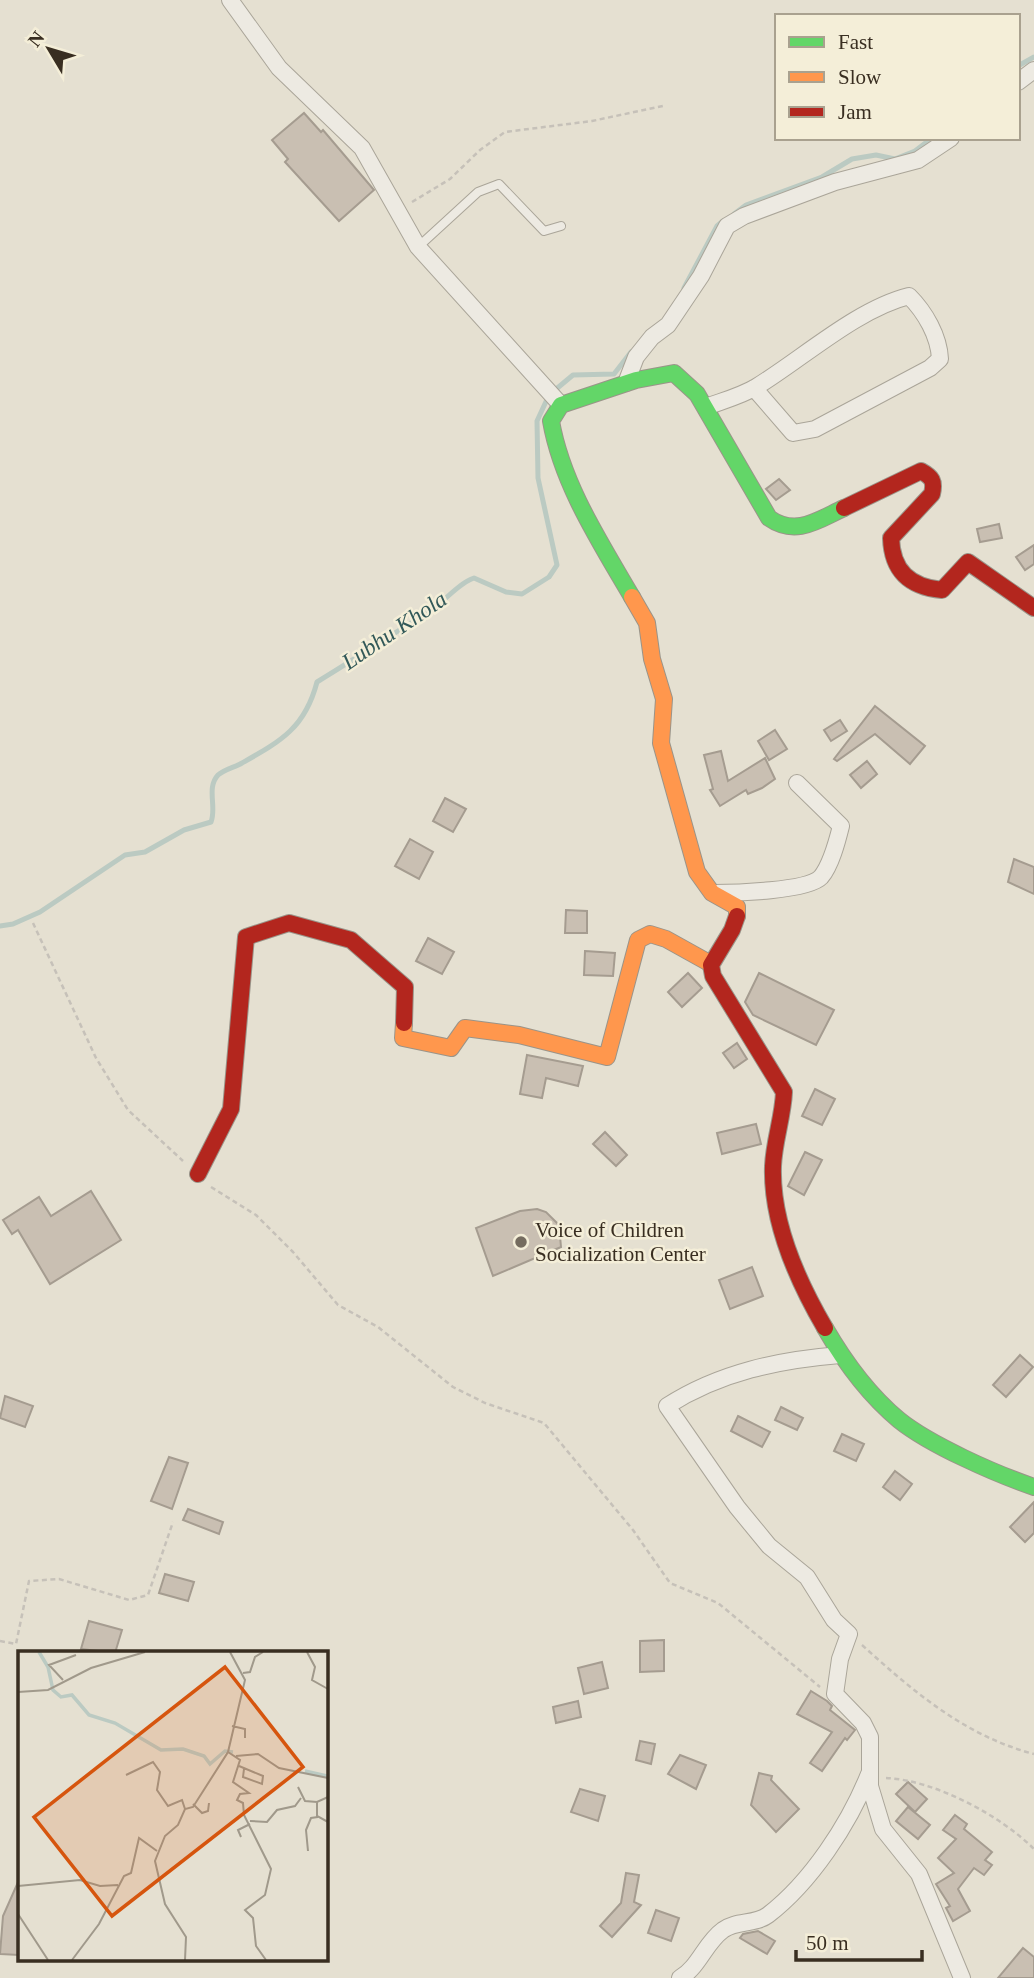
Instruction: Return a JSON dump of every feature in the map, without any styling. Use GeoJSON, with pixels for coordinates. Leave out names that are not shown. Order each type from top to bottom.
{"type":"FeatureCollection","features":[{"type":"Feature","properties":{"kind":"street"},"geometry":{"type":"LineString","coordinates":[[230,0],[279,68],[362,148],[418,247],[553,397],[551,421],[554,439],[585,516],[647,623],[652,659],[664,699],[661,743],[693,861],[702,883],[712,893],[737,907],[738,918],[711,964],[713,976],[784,1092],[785,1109],[772,1173],[780,1221],[794,1267],[840,1355],[898,1419],[998,1476],[1034,1488]]}},
{"type":"Feature","properties":{"kind":"street"},"geometry":{"type":"LineString","coordinates":[[626,383],[636,357],[652,337],[668,325],[701,276],[727,226],[744,216],[824,186],[918,160],[948,140]]}},
{"type":"Feature","properties":{"kind":"street"},"geometry":{"type":"LineString","coordinates":[[706,407],[754,388],[815,346],[894,300],[909,296],[919,306],[940,346],[940,359],[930,368],[815,429],[801,433],[793,433],[754,388]]}},
{"type":"Feature","properties":{"kind":"street"},"geometry":{"type":"LineString","coordinates":[[553,397],[672,372],[685,377],[706,407],[759,507],[773,522],[782,527],[802,528],[908,476],[921,471],[928,473],[933,479],[934,489],[930,499],[891,538],[890,551],[903,577],[915,586],[942,590],[968,562],[1034,608]]}},
{"type":"Feature","properties":{"kind":"street"},"geometry":{"type":"LineString","coordinates":[[712,893],[761,894],[787,886],[812,884],[822,876],[841,826],[797,783]]}},
{"type":"Feature","properties":{"kind":"street"},"geometry":{"type":"LineString","coordinates":[[198,1174],[231,1108],[246,937],[289,923],[351,940],[405,987],[403,1038],[451,1048],[465,1028],[519,1035],[607,1057],[638,940],[650,934],[666,939],[711,964]]}},
{"type":"Feature","properties":{"kind":"street"},"geometry":{"type":"LineString","coordinates":[[840,1355],[758,1366],[686,1394],[667,1406],[737,1507],[769,1546],[811,1582],[834,1620],[849,1634],[840,1659],[835,1694],[863,1723],[870,1737],[870,1786],[883,1829],[919,1874],[962,1978]]}},
{"type":"Feature","properties":{"kind":"street"},"geometry":{"type":"LineString","coordinates":[[680,1978],[694,1967],[720,1931],[729,1926],[761,1919],[785,1900],[830,1843],[859,1800],[870,1772]]}},
{"type":"Feature","properties":{"kind":"lane"},"geometry":{"type":"LineString","coordinates":[[418,247],[478,192],[499,184],[544,230],[561,226]]}},
{"type":"Feature","properties":{"kind":"path"},"geometry":{"type":"LineString","coordinates":[[398,211],[450,179],[480,150],[505,132],[592,121],[663,106]]}},
{"type":"Feature","properties":{"kind":"path"},"geometry":{"type":"LineString","coordinates":[[33,923],[96,1058],[128,1110],[212,1188],[256,1215],[293,1252],[338,1304],[378,1327],[453,1387],[485,1403],[544,1423],[634,1530],[670,1583],[718,1603],[822,1689]]}},
{"type":"Feature","properties":{"kind":"path"},"geometry":{"type":"LineString","coordinates":[[0,1640],[16,1644],[29,1581],[59,1579],[129,1600],[148,1595],[173,1522]]}},
{"type":"Feature","properties":{"kind":"path"},"geometry":{"type":"LineString","coordinates":[[858,1642],[922,1699],[980,1735],[1034,1754]]}},
{"type":"Feature","properties":{"kind":"path"},"geometry":{"type":"LineString","coordinates":[[870,1772],[882,1778],[907,1779],[974,1807],[1003,1821],[1034,1849]]}},
{"type":"Feature","properties":{"kind":"building"},"geometry":{"type":"Polygon","coordinates":[[[304,113],[321,132],[323,130],[374,190],[339,221],[285,162],[288,159],[272,140],[304,113]]]}},
{"type":"Feature","properties":{"kind":"building"},"geometry":{"type":"Polygon","coordinates":[[[779,479],[790,490],[776,500],[766,489],[779,479]]]}},
{"type":"Feature","properties":{"kind":"building"},"geometry":{"type":"Polygon","coordinates":[[[999,524],[1002,538],[980,542],[977,529],[999,524]]]}},
{"type":"Feature","properties":{"kind":"building"},"geometry":{"type":"Polygon","coordinates":[[[1034,545],[1034,564],[1025,570],[1016,557],[1034,545]]]}},
{"type":"Feature","properties":{"kind":"building"},"geometry":{"type":"Polygon","coordinates":[[[875,706],[925,746],[910,764],[875,734],[837,761],[834,759],[875,706]]]}},
{"type":"Feature","properties":{"kind":"building"},"geometry":{"type":"Polygon","coordinates":[[[840,720],[847,731],[831,741],[824,730],[840,720]]]}},
{"type":"Feature","properties":{"kind":"building"},"geometry":{"type":"Polygon","coordinates":[[[775,730],[787,749],[769,760],[758,741],[775,730]]]}},
{"type":"Feature","properties":{"kind":"building"},"geometry":{"type":"Polygon","coordinates":[[[721,751],[728,781],[765,758],[775,779],[748,794],[746,790],[720,806],[710,790],[713,789],[704,755],[721,751]]]}},
{"type":"Feature","properties":{"kind":"building"},"geometry":{"type":"Polygon","coordinates":[[[867,761],[877,774],[861,788],[850,775],[867,761]]]}},
{"type":"Feature","properties":{"kind":"building"},"geometry":{"type":"Polygon","coordinates":[[[445,798],[466,809],[453,832],[433,821],[445,798]]]}},
{"type":"Feature","properties":{"kind":"building"},"geometry":{"type":"Polygon","coordinates":[[[410,839],[433,852],[419,879],[395,866],[410,839]]]}},
{"type":"Feature","properties":{"kind":"building"},"geometry":{"type":"Polygon","coordinates":[[[1014,859],[1034,867],[1034,894],[1008,882],[1014,859]]]}},
{"type":"Feature","properties":{"kind":"building"},"geometry":{"type":"Polygon","coordinates":[[[566,910],[587,911],[587,933],[565,933],[566,910]]]}},
{"type":"Feature","properties":{"kind":"building"},"geometry":{"type":"Polygon","coordinates":[[[428,938],[454,952],[442,974],[416,961],[428,938]]]}},
{"type":"Feature","properties":{"kind":"building"},"geometry":{"type":"Polygon","coordinates":[[[585,951],[615,953],[613,976],[584,975],[585,951]]]}},
{"type":"Feature","properties":{"kind":"building"},"geometry":{"type":"Polygon","coordinates":[[[688,973],[702,988],[682,1007],[668,992],[688,973]]]}},
{"type":"Feature","properties":{"kind":"building"},"geometry":{"type":"Polygon","coordinates":[[[759,973],[834,1010],[816,1045],[753,1015],[745,1002],[759,973]]]}},
{"type":"Feature","properties":{"kind":"building"},"geometry":{"type":"Polygon","coordinates":[[[737,1043],[747,1059],[734,1068],[723,1053],[737,1043]]]}},
{"type":"Feature","properties":{"kind":"building"},"geometry":{"type":"Polygon","coordinates":[[[527,1055],[583,1066],[578,1086],[546,1078],[542,1098],[520,1094],[527,1055]]]}},
{"type":"Feature","properties":{"kind":"building"},"geometry":{"type":"Polygon","coordinates":[[[815,1089],[835,1099],[822,1125],[802,1116],[815,1089]]]}},
{"type":"Feature","properties":{"kind":"building"},"geometry":{"type":"Polygon","coordinates":[[[756,1124],[761,1144],[722,1154],[717,1133],[756,1124]]]}},
{"type":"Feature","properties":{"kind":"building"},"geometry":{"type":"Polygon","coordinates":[[[605,1132],[627,1155],[616,1166],[593,1144],[605,1132]]]}},
{"type":"Feature","properties":{"kind":"building"},"geometry":{"type":"Polygon","coordinates":[[[805,1152],[822,1160],[804,1195],[788,1186],[805,1152]]]}},
{"type":"Feature","properties":{"kind":"building"},"geometry":{"type":"Polygon","coordinates":[[[91,1191],[121,1240],[50,1284],[18,1230],[12,1234],[3,1220],[39,1197],[51,1216],[91,1191]]]}},
{"type":"Feature","properties":{"kind":"building","name":"Voice of Children Socialization Center"},"geometry":{"type":"Polygon","coordinates":[[[537,1209],[546,1212],[559,1225],[561,1247],[493,1276],[476,1228],[520,1211],[537,1209]]]}},
{"type":"Feature","properties":{"kind":"building"},"geometry":{"type":"Polygon","coordinates":[[[752,1267],[763,1296],[730,1309],[719,1280],[752,1267]]]}},
{"type":"Feature","properties":{"kind":"building"},"geometry":{"type":"Polygon","coordinates":[[[1020,1355],[1033,1367],[1006,1397],[993,1385],[1020,1355]]]}},
{"type":"Feature","properties":{"kind":"building"},"geometry":{"type":"Polygon","coordinates":[[[5,1396],[33,1406],[25,1427],[0,1418],[5,1396]]]}},
{"type":"Feature","properties":{"kind":"building"},"geometry":{"type":"Polygon","coordinates":[[[781,1407],[803,1418],[797,1430],[775,1420],[781,1407]]]}},
{"type":"Feature","properties":{"kind":"building"},"geometry":{"type":"Polygon","coordinates":[[[738,1416],[770,1432],[762,1447],[731,1431],[738,1416]]]}},
{"type":"Feature","properties":{"kind":"building"},"geometry":{"type":"Polygon","coordinates":[[[842,1434],[864,1444],[856,1461],[834,1451],[842,1434]]]}},
{"type":"Feature","properties":{"kind":"building"},"geometry":{"type":"Polygon","coordinates":[[[169,1457],[188,1463],[172,1509],[151,1501],[169,1457]]]}},
{"type":"Feature","properties":{"kind":"building"},"geometry":{"type":"Polygon","coordinates":[[[895,1471],[912,1484],[900,1500],[883,1487],[895,1471]]]}},
{"type":"Feature","properties":{"kind":"building"},"geometry":{"type":"Polygon","coordinates":[[[1034,1502],[1034,1533],[1025,1542],[1010,1527],[1034,1502]]]}},
{"type":"Feature","properties":{"kind":"building"},"geometry":{"type":"Polygon","coordinates":[[[188,1509],[223,1522],[219,1534],[183,1520],[188,1509]]]}},
{"type":"Feature","properties":{"kind":"building"},"geometry":{"type":"Polygon","coordinates":[[[165,1574],[194,1582],[188,1601],[159,1593],[165,1574]]]}},
{"type":"Feature","properties":{"kind":"building"},"geometry":{"type":"Polygon","coordinates":[[[89,1621],[122,1630],[116,1651],[81,1649],[89,1621]]]}},
{"type":"Feature","properties":{"kind":"building"},"geometry":{"type":"Polygon","coordinates":[[[664,1640],[664,1671],[640,1672],[640,1641],[664,1640]]]}},
{"type":"Feature","properties":{"kind":"building"},"geometry":{"type":"Polygon","coordinates":[[[602,1662],[608,1688],[584,1694],[578,1668],[602,1662]]]}},
{"type":"Feature","properties":{"kind":"building"},"geometry":{"type":"Polygon","coordinates":[[[811,1691],[827,1701],[832,1706],[830,1710],[855,1730],[847,1740],[845,1738],[822,1771],[810,1763],[832,1732],[797,1714],[811,1691]]]}},
{"type":"Feature","properties":{"kind":"building"},"geometry":{"type":"Polygon","coordinates":[[[578,1701],[581,1717],[556,1723],[553,1707],[578,1701]]]}},
{"type":"Feature","properties":{"kind":"building"},"geometry":{"type":"Polygon","coordinates":[[[640,1741],[655,1744],[651,1764],[636,1760],[640,1741]]]}},
{"type":"Feature","properties":{"kind":"building"},"geometry":{"type":"Polygon","coordinates":[[[680,1755],[706,1765],[696,1789],[668,1774],[680,1755]]]}},
{"type":"Feature","properties":{"kind":"building"},"geometry":{"type":"Polygon","coordinates":[[[759,1773],[772,1776],[771,1780],[799,1809],[776,1832],[751,1805],[759,1773]]]}},
{"type":"Feature","properties":{"kind":"building"},"geometry":{"type":"Polygon","coordinates":[[[908,1782],[927,1799],[915,1812],[896,1794],[908,1782]]]}},
{"type":"Feature","properties":{"kind":"building"},"geometry":{"type":"Polygon","coordinates":[[[580,1789],[605,1796],[598,1821],[571,1812],[580,1789]]]}},
{"type":"Feature","properties":{"kind":"building"},"geometry":{"type":"Polygon","coordinates":[[[908,1807],[930,1825],[918,1839],[896,1821],[908,1807]]]}},
{"type":"Feature","properties":{"kind":"building"},"geometry":{"type":"Polygon","coordinates":[[[955,1815],[967,1824],[964,1829],[992,1852],[985,1860],[992,1865],[984,1875],[974,1868],[958,1889],[970,1911],[953,1921],[946,1908],[950,1906],[936,1884],[954,1873],[938,1858],[956,1839],[943,1830],[955,1815]]]}},
{"type":"Feature","properties":{"kind":"building"},"geometry":{"type":"Polygon","coordinates":[[[626,1873],[639,1875],[634,1902],[641,1905],[612,1937],[600,1926],[621,1903],[626,1873]]]}},
{"type":"Feature","properties":{"kind":"building"},"geometry":{"type":"Polygon","coordinates":[[[18,1882],[18,1955],[0,1954],[3,1916],[18,1882]]]}},
{"type":"Feature","properties":{"kind":"building"},"geometry":{"type":"Polygon","coordinates":[[[656,1910],[679,1918],[671,1941],[648,1933],[656,1910]]]}},
{"type":"Feature","properties":{"kind":"building"},"geometry":{"type":"Polygon","coordinates":[[[758,1931],[775,1941],[767,1954],[740,1938],[743,1934],[758,1931]]]}},
{"type":"Feature","properties":{"kind":"building"},"geometry":{"type":"Polygon","coordinates":[[[1023,1948],[1034,1957],[1034,1978],[998,1978],[1023,1948]]]}},
{"type":"Feature","properties":{"kind":"waterway","name":"Lubhu Khola"},"geometry":{"type":"LineString","coordinates":[[1020,65],[1034,57]]}},
{"type":"Feature","properties":{"kind":"waterway","name":"Lubhu Khola"},"geometry":{"type":"LineString","coordinates":[[734,214],[746,205],[822,177],[852,159],[876,155],[895,159],[915,151],[929,140]]}},
{"type":"Feature","properties":{"kind":"waterway","name":"Lubhu Khola"},"geometry":{"type":"LineString","coordinates":[[684,288],[717,226],[723,221]]}},
{"type":"Feature","properties":{"kind":"waterway","name":"Lubhu Khola"},"geometry":{"type":"LineString","coordinates":[[0,926],[13,924],[40,912],[125,855],[145,852],[184,830],[211,822],[212,792],[214,780],[218,775],[268,748],[290,732],[306,711],[317,682],[431,610],[463,584],[474,578],[506,592],[522,594],[549,577],[557,565],[538,478],[537,421],[549,395],[573,375],[614,374],[631,352]]}},
{"type":"Feature","properties":{"kind":"traffic: fast"},"geometry":{"type":"LineString","coordinates":[[632,597],[595,534],[564,467],[551,421],[561,405],[636,380],[674,373],[697,394],[769,518],[788,526],[807,525],[844,508]]}},
{"type":"Feature","properties":{"kind":"traffic: fast"},"geometry":{"type":"LineString","coordinates":[[825,1328],[840,1353],[877,1400],[912,1430],[964,1458],[1034,1487]]}},
{"type":"Feature","properties":{"kind":"traffic: slow"},"geometry":{"type":"LineString","coordinates":[[632,597],[647,623],[652,659],[664,699],[661,743],[697,872],[712,893],[737,907],[737,916]]}},
{"type":"Feature","properties":{"kind":"traffic: slow"},"geometry":{"type":"LineString","coordinates":[[404,1023],[403,1038],[451,1048],[465,1028],[519,1035],[607,1057],[638,940],[650,934],[666,939],[711,964]]}},
{"type":"Feature","properties":{"kind":"traffic: jam"},"geometry":{"type":"LineString","coordinates":[[844,508],[921,471],[932,480],[932,494],[891,538],[892,550],[899,568],[912,581],[942,590],[968,562],[1034,608]]}},
{"type":"Feature","properties":{"kind":"traffic: jam"},"geometry":{"type":"LineString","coordinates":[[737,916],[732,930],[711,965],[713,976],[784,1092],[773,1166],[776,1208],[796,1270],[825,1328]]}},
{"type":"Feature","properties":{"kind":"traffic: jam"},"geometry":{"type":"LineString","coordinates":[[198,1174],[231,1109],[246,937],[289,923],[351,940],[405,987],[404,1023]]}},
{"type":"Feature","properties":{"kind":"place","name":"Voice of Children Socialization Center"},"geometry":{"type":"Point","coordinates":[521,1242]}}]}
